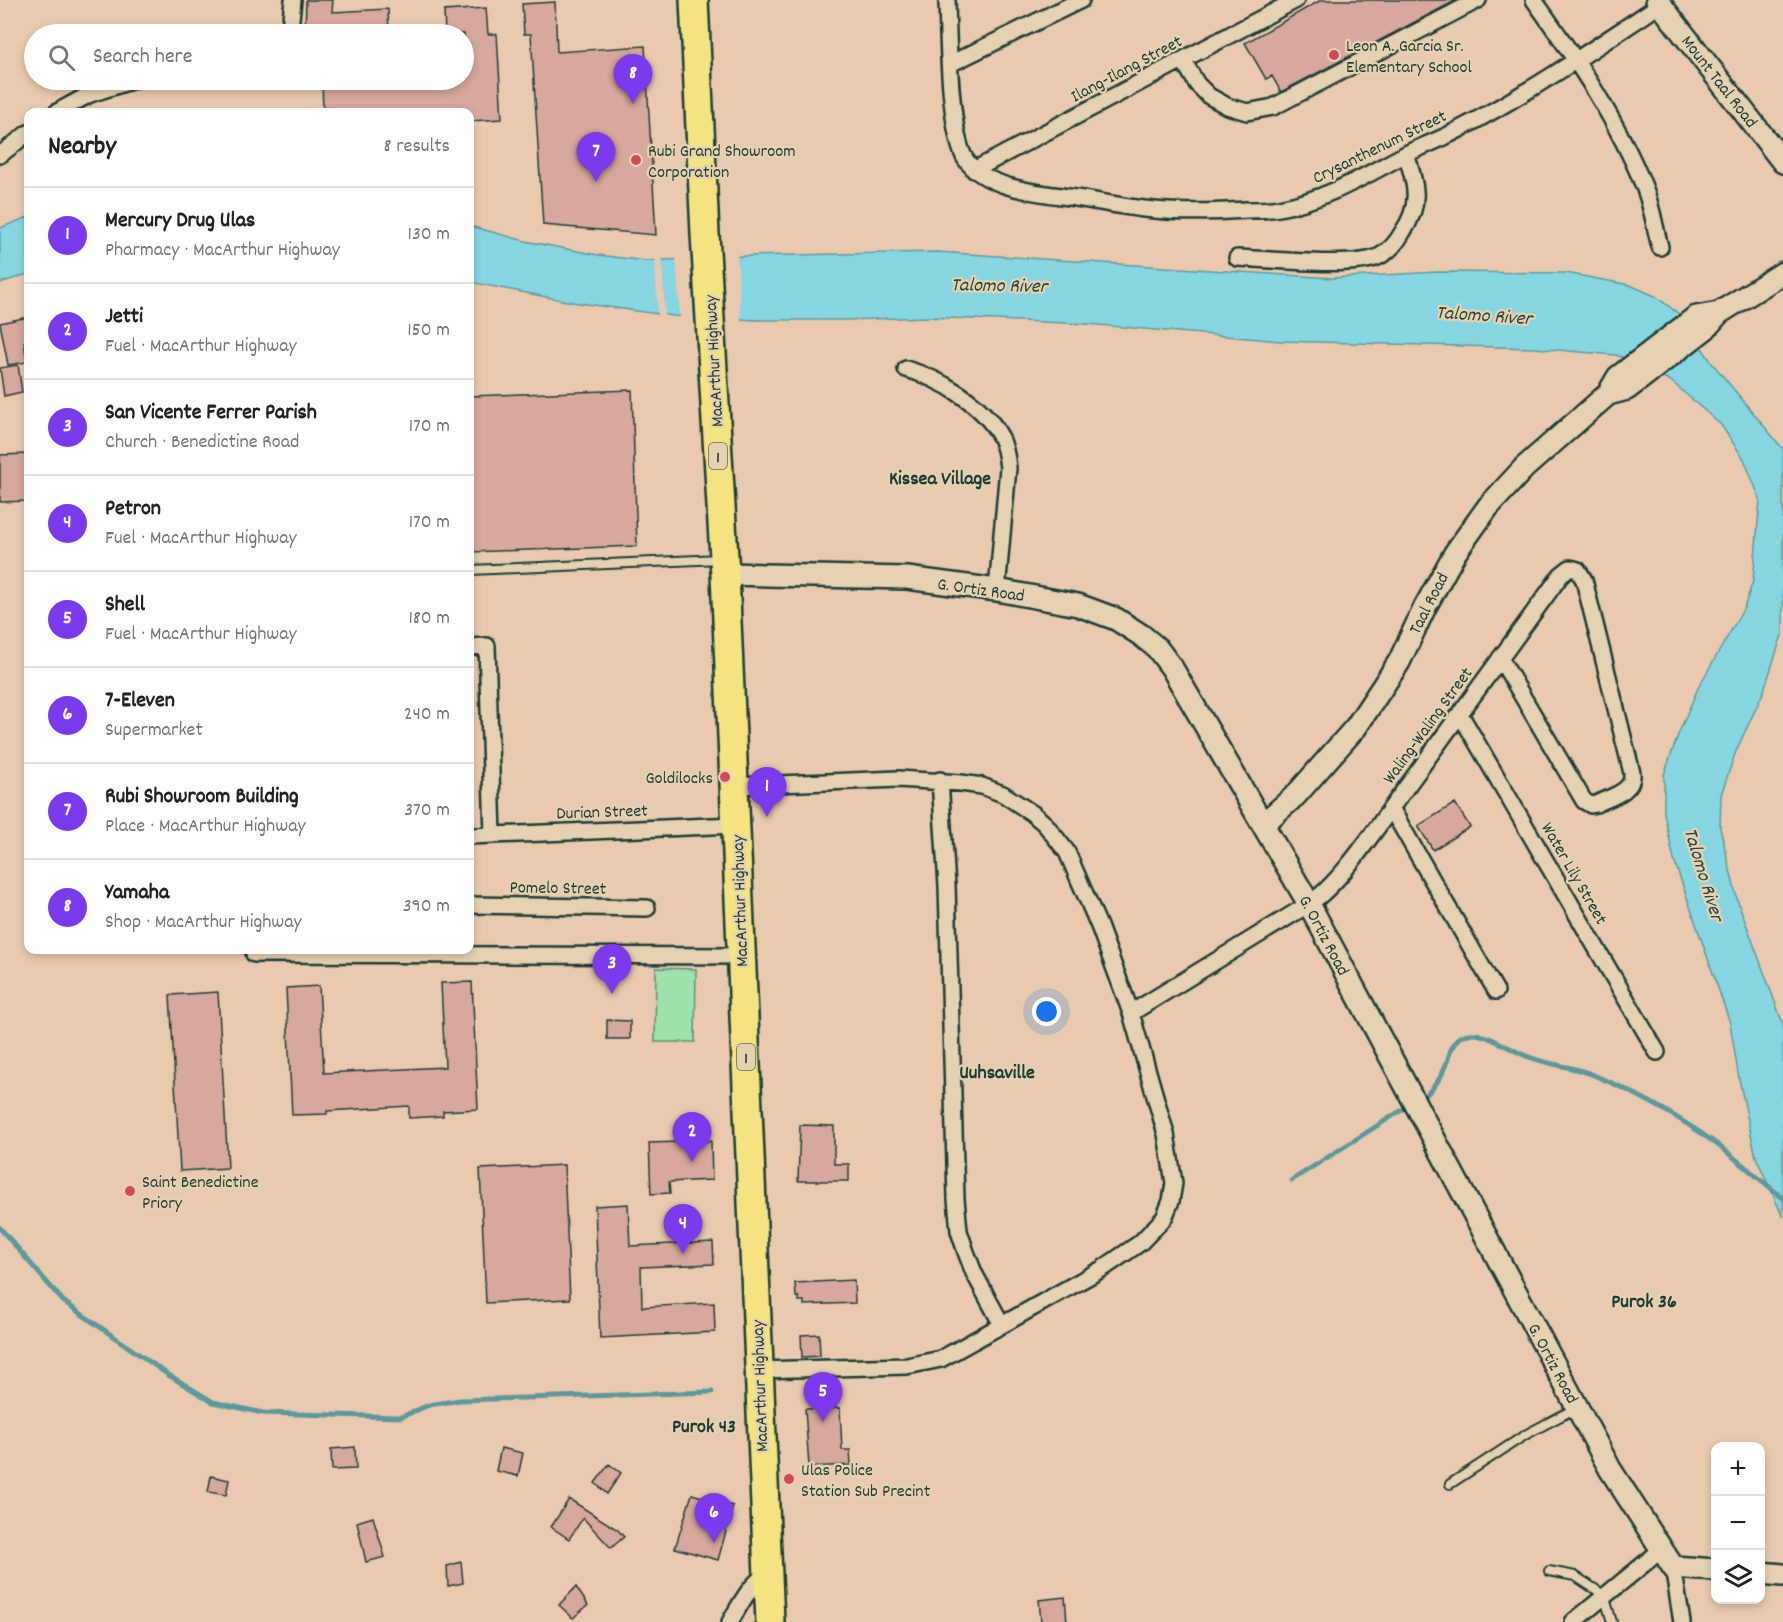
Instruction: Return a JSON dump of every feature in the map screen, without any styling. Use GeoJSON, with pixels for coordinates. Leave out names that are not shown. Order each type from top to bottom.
{"type":"FeatureCollection","features":[{"type":"Feature","properties":{"kind":"highway","name":"MacArthur Highway"},"geometry":{"type":"LineString","coordinates":[[694,0],[705,234],[725,566],[770,1622]]}},
{"type":"Feature","properties":{"kind":"street"},"geometry":{"type":"LineString","coordinates":[[290,24],[293,0]]}},
{"type":"Feature","properties":{"kind":"street"},"geometry":{"type":"LineString","coordinates":[[946,0],[958,145],[974,170]]}},
{"type":"Feature","properties":{"kind":"street"},"geometry":{"type":"LineString","coordinates":[[950,64],[1081,0]]}},
{"type":"Feature","properties":{"kind":"street","name":"Ilang-Ilang Street"},"geometry":{"type":"LineString","coordinates":[[974,170],[1296,0]]}},
{"type":"Feature","properties":{"kind":"street"},"geometry":{"type":"LineString","coordinates":[[1183,60],[1197,84],[1218,101],[1247,112],[1273,107],[1478,0]]}},
{"type":"Feature","properties":{"kind":"street"},"geometry":{"type":"LineString","coordinates":[[1534,0],[1577,60],[1624,145],[1646,191],[1660,247]]}},
{"type":"Feature","properties":{"kind":"street","name":"Crysanthenum Street"},"geometry":{"type":"LineString","coordinates":[[974,170],[1012,187],[1154,210],[1227,212],[1278,208],[1324,196],[1456,131],[1577,60],[1659,2]]}},
{"type":"Feature","properties":{"kind":"street","name":"Mount Taal Road"},"geometry":{"type":"LineString","coordinates":[[1659,2],[1783,162]]}},
{"type":"Feature","properties":{"kind":"street"},"geometry":{"type":"LineString","coordinates":[[64,108],[103,90]]}},
{"type":"Feature","properties":{"kind":"street"},"geometry":{"type":"LineString","coordinates":[[0,155],[24,136]]}},
{"type":"Feature","properties":{"kind":"street"},"geometry":{"type":"LineString","coordinates":[[1237,258],[1346,263],[1378,257],[1396,242],[1410,223],[1416,201],[1415,181],[1406,154]]}},
{"type":"Feature","properties":{"kind":"street","name":"Taal Road"},"geometry":{"type":"LineString","coordinates":[[1263,824],[1296,795],[1356,727],[1399,662],[1425,607],[1455,553],[1488,507],[1525,467],[1617,387],[1700,323],[1783,273]]}},
{"type":"Feature","properties":{"kind":"street"},"geometry":{"type":"LineString","coordinates":[[906,369],[923,374],[959,394],[989,421],[1000,436],[1008,468],[997,590]]}},
{"type":"Feature","properties":{"kind":"street","name":"G. Ortiz Road"},"geometry":{"type":"LineString","coordinates":[[725,566],[907,578],[997,590],[1078,605],[1116,619],[1157,648],[1172,668],[1309,904],[1610,1469],[1667,1558],[1682,1622]]}},
{"type":"Feature","properties":{"kind":"street","name":"Waling-Waling Street"},"geometry":{"type":"LineString","coordinates":[[1131,1013],[1319,897],[1338,877],[1391,808],[1500,658],[1561,576],[1565,571],[1574,568],[1582,574],[1587,592],[1632,773],[1629,786],[1596,804],[1591,805],[1584,801],[1500,658]]}},
{"type":"Feature","properties":{"kind":"street"},"geometry":{"type":"LineString","coordinates":[[474,647],[487,646],[493,835]]}},
{"type":"Feature","properties":{"kind":"street","name":"Water Lily Street"},"geometry":{"type":"LineString","coordinates":[[1460,714],[1657,1052]]}},
{"type":"Feature","properties":{"kind":"street"},"geometry":{"type":"LineString","coordinates":[[940,780],[948,886],[958,1231],[974,1273],[1002,1325]]}},
{"type":"Feature","properties":{"kind":"street"},"geometry":{"type":"LineString","coordinates":[[734,786],[940,780],[982,786],[1003,794],[1032,813],[1057,838],[1067,852],[1099,926],[1131,1013],[1166,1134],[1174,1183],[1171,1201],[1164,1218],[1154,1230],[1125,1255],[956,1352],[925,1363],[758,1370]]}},
{"type":"Feature","properties":{"kind":"street"},"geometry":{"type":"LineString","coordinates":[[1391,808],[1496,991]]}},
{"type":"Feature","properties":{"kind":"street","name":"Durian Street"},"geometry":{"type":"LineString","coordinates":[[474,836],[736,825]]}},
{"type":"Feature","properties":{"kind":"street","name":"Pomelo Street"},"geometry":{"type":"LineString","coordinates":[[474,905],[647,908]]}},
{"type":"Feature","properties":{"kind":"street"},"geometry":{"type":"LineString","coordinates":[[254,954],[741,956]]}},
{"type":"Feature","properties":{"kind":"street"},"geometry":{"type":"LineString","coordinates":[[1573,1622],[1604,1595],[1667,1558],[1711,1569]]}},
{"type":"Feature","properties":{"kind":"street"},"geometry":{"type":"LineString","coordinates":[[730,1622],[755,1584],[768,1573]]}},
{"type":"Feature","properties":{"kind":"street"},"geometry":{"type":"LineString","coordinates":[[1765,1573],[1783,1575]]}},
{"type":"Feature","properties":{"kind":"lane"},"geometry":{"type":"LineString","coordinates":[[474,570],[725,566]]}},
{"type":"Feature","properties":{"kind":"lane"},"geometry":{"type":"LineString","coordinates":[[1450,1485],[1525,1436],[1577,1407]]}},
{"type":"Feature","properties":{"kind":"lane"},"geometry":{"type":"LineString","coordinates":[[1549,1571],[1575,1576],[1604,1595],[1612,1622]]}},
{"type":"Feature","properties":{"kind":"green space"},"geometry":{"type":"Polygon","coordinates":[[[656,968],[696,969],[695,1042],[655,1042],[656,968]]]}},
{"type":"Feature","properties":{"kind":"water"},"geometry":{"type":"Polygon","coordinates":[[[24,219],[24,275],[0,283],[0,228],[24,219]]]}},
{"type":"Feature","properties":{"kind":"water","name":"Talomo River"},"geometry":{"type":"Polygon","coordinates":[[[474,227],[525,241],[598,255],[646,261],[747,256],[938,252],[1332,278],[1437,272],[1566,273],[1630,285],[1655,296],[1679,314],[1712,363],[1783,449],[1783,632],[1763,693],[1736,751],[1721,795],[1720,828],[1737,899],[1783,1024],[1783,1217],[1756,1157],[1739,1079],[1730,1023],[1674,860],[1664,813],[1664,775],[1678,735],[1698,688],[1744,608],[1753,581],[1760,499],[1744,459],[1721,425],[1671,381],[1616,355],[1534,348],[1281,341],[1087,324],[926,317],[758,320],[673,316],[572,302],[474,283],[474,227]]]}},
{"type":"Feature","properties":{"kind":"pier"},"geometry":{"type":"Polygon","coordinates":[[[737,253],[741,322],[680,320],[676,256],[737,253]]]}},
{"type":"Feature","properties":{"kind":"pier"},"geometry":{"type":"Polygon","coordinates":[[[655,257],[662,257],[665,318],[658,318],[655,257]]]}},
{"type":"Feature","properties":{"kind":"building"},"geometry":{"type":"Polygon","coordinates":[[[306,0],[333,0],[332,12],[388,9],[389,24],[305,24],[306,0]]]}},
{"type":"Feature","properties":{"kind":"building"},"geometry":{"type":"Polygon","coordinates":[[[1321,0],[1457,0],[1281,92],[1272,76],[1266,79],[1245,43],[1321,0]]]}},
{"type":"Feature","properties":{"kind":"building"},"geometry":{"type":"Polygon","coordinates":[[[555,2],[557,52],[645,46],[656,235],[543,225],[531,34],[524,34],[522,4],[555,2]]]}},
{"type":"Feature","properties":{"kind":"building"},"geometry":{"type":"Polygon","coordinates":[[[486,8],[488,34],[497,34],[502,119],[474,121],[474,108],[323,108],[322,90],[474,90],[474,24],[445,24],[444,11],[486,8]]]}},
{"type":"Feature","properties":{"kind":"building"},"geometry":{"type":"Polygon","coordinates":[[[24,318],[24,362],[8,365],[0,323],[24,318]]]}},
{"type":"Feature","properties":{"kind":"building"},"geometry":{"type":"Polygon","coordinates":[[[18,365],[22,392],[4,396],[0,368],[18,365]]]}},
{"type":"Feature","properties":{"kind":"building"},"geometry":{"type":"Polygon","coordinates":[[[632,390],[637,546],[474,552],[474,396],[632,390]]]}},
{"type":"Feature","properties":{"kind":"building"},"geometry":{"type":"Polygon","coordinates":[[[24,454],[24,501],[0,502],[0,455],[24,454]]]}},
{"type":"Feature","properties":{"kind":"building"},"geometry":{"type":"Polygon","coordinates":[[[1455,803],[1470,827],[1433,850],[1418,826],[1455,803]]]}},
{"type":"Feature","properties":{"kind":"building"},"geometry":{"type":"Polygon","coordinates":[[[472,982],[478,1109],[443,1111],[443,1116],[409,1118],[409,1106],[292,1115],[286,988],[319,986],[324,1073],[445,1067],[441,983],[472,982]]]}},
{"type":"Feature","properties":{"kind":"building"},"geometry":{"type":"Polygon","coordinates":[[[218,992],[228,1168],[180,1171],[170,995],[218,992]]]}},
{"type":"Feature","properties":{"kind":"building"},"geometry":{"type":"Polygon","coordinates":[[[607,1020],[630,1021],[630,1039],[607,1039],[607,1020]]]}},
{"type":"Feature","properties":{"kind":"building"},"geometry":{"type":"Polygon","coordinates":[[[800,1125],[834,1126],[834,1164],[849,1164],[849,1181],[798,1181],[800,1125]]]}},
{"type":"Feature","properties":{"kind":"building"},"geometry":{"type":"Polygon","coordinates":[[[711,1141],[712,1180],[669,1182],[670,1193],[651,1194],[649,1143],[711,1141]]]}},
{"type":"Feature","properties":{"kind":"building"},"geometry":{"type":"Polygon","coordinates":[[[564,1165],[570,1299],[486,1303],[480,1169],[564,1165]]]}},
{"type":"Feature","properties":{"kind":"building"},"geometry":{"type":"Polygon","coordinates":[[[628,1204],[630,1246],[713,1242],[714,1264],[641,1267],[642,1307],[714,1303],[715,1332],[600,1338],[595,1206],[628,1204]]]}},
{"type":"Feature","properties":{"kind":"building"},"geometry":{"type":"Polygon","coordinates":[[[854,1280],[855,1303],[804,1305],[804,1301],[799,1301],[799,1297],[796,1297],[795,1283],[854,1280]]]}},
{"type":"Feature","properties":{"kind":"building"},"geometry":{"type":"Polygon","coordinates":[[[819,1334],[820,1356],[802,1357],[801,1335],[819,1334]]]}},
{"type":"Feature","properties":{"kind":"building"},"geometry":{"type":"Polygon","coordinates":[[[840,1408],[842,1450],[850,1450],[851,1465],[809,1467],[805,1409],[840,1408]]]}},
{"type":"Feature","properties":{"kind":"building"},"geometry":{"type":"Polygon","coordinates":[[[355,1447],[356,1469],[332,1470],[331,1449],[355,1447]]]}},
{"type":"Feature","properties":{"kind":"building"},"geometry":{"type":"Polygon","coordinates":[[[501,1448],[523,1453],[518,1476],[496,1471],[501,1448]]]}},
{"type":"Feature","properties":{"kind":"building"},"geometry":{"type":"Polygon","coordinates":[[[609,1464],[621,1473],[607,1494],[595,1483],[609,1464]]]}},
{"type":"Feature","properties":{"kind":"building"},"geometry":{"type":"Polygon","coordinates":[[[211,1476],[229,1480],[226,1495],[208,1492],[211,1476]]]}},
{"type":"Feature","properties":{"kind":"building"},"geometry":{"type":"Polygon","coordinates":[[[692,1494],[733,1506],[718,1560],[675,1548],[692,1494]]]}},
{"type":"Feature","properties":{"kind":"building"},"geometry":{"type":"Polygon","coordinates":[[[569,1499],[618,1530],[624,1537],[611,1548],[583,1518],[569,1539],[551,1527],[569,1499]]]}},
{"type":"Feature","properties":{"kind":"building"},"geometry":{"type":"Polygon","coordinates":[[[373,1517],[385,1557],[366,1562],[357,1522],[373,1517]]]}},
{"type":"Feature","properties":{"kind":"building"},"geometry":{"type":"Polygon","coordinates":[[[461,1562],[463,1583],[448,1586],[447,1566],[461,1562]]]}},
{"type":"Feature","properties":{"kind":"building"},"geometry":{"type":"Polygon","coordinates":[[[576,1587],[588,1605],[573,1618],[559,1605],[576,1587]]]}},
{"type":"Feature","properties":{"kind":"building"},"geometry":{"type":"Polygon","coordinates":[[[1065,1597],[1067,1622],[1041,1622],[1039,1600],[1065,1597]]]}},
{"type":"Feature","properties":{"kind":"waterway"},"geometry":{"type":"LineString","coordinates":[[1427,1094],[1440,1078],[1454,1043],[1462,1036],[1477,1034],[1537,1060],[1591,1074],[1653,1104],[1711,1140],[1783,1198]]}},
{"type":"Feature","properties":{"kind":"waterway"},"geometry":{"type":"LineString","coordinates":[[1292,1180],[1405,1108]]}},
{"type":"Feature","properties":{"kind":"waterway"},"geometry":{"type":"LineString","coordinates":[[0,1228],[63,1301],[167,1374],[213,1402],[263,1413],[401,1417],[429,1405],[460,1400],[712,1392]]}},
{"type":"Feature","properties":{"kind":"place","name":"Leon A. Garcia Sr. Elementary School"},"geometry":{"type":"Point","coordinates":[1334,55]}},
{"type":"Feature","properties":{"kind":"place","name":"Yamaha"},"geometry":{"type":"Point","coordinates":[633,104]}},
{"type":"Feature","properties":{"kind":"place","name":"Rubi Grand Showroom Corporation"},"geometry":{"type":"Point","coordinates":[636,160]}},
{"type":"Feature","properties":{"kind":"place","name":"Rubi Showroom Building"},"geometry":{"type":"Point","coordinates":[596,182]}},
{"type":"Feature","properties":{"kind":"place","name":"Goldilocks"},"geometry":{"type":"Point","coordinates":[725,777]}},
{"type":"Feature","properties":{"kind":"place","name":"Mercury Drug Ulas"},"geometry":{"type":"Point","coordinates":[767,817]}},
{"type":"Feature","properties":{"kind":"place","name":"San Vicente Ferrer Parish"},"geometry":{"type":"Point","coordinates":[612,994]}},
{"type":"Feature","properties":{"kind":"place","name":"Jetti"},"geometry":{"type":"Point","coordinates":[692,1162]}},
{"type":"Feature","properties":{"kind":"place","name":"Saint Benedictine Priory"},"geometry":{"type":"Point","coordinates":[130,1191]}},
{"type":"Feature","properties":{"kind":"place","name":"Petron"},"geometry":{"type":"Point","coordinates":[683,1254]}},
{"type":"Feature","properties":{"kind":"place","name":"Shell"},"geometry":{"type":"Point","coordinates":[823,1422]}},
{"type":"Feature","properties":{"kind":"place","name":"Ulas Police Station Sub Precint"},"geometry":{"type":"Point","coordinates":[789,1479]}},
{"type":"Feature","properties":{"kind":"place","name":"7-Eleven"},"geometry":{"type":"Point","coordinates":[714,1543]}},
{"type":"Feature","properties":{"kind":"district","name":"Kissea Village"},"geometry":{"type":"Point","coordinates":[940,477]}},
{"type":"Feature","properties":{"kind":"district","name":"Uuhsaville"},"geometry":{"type":"Point","coordinates":[997,1071]}},
{"type":"Feature","properties":{"kind":"district","name":"Purok 36"},"geometry":{"type":"Point","coordinates":[1644,1300]}},
{"type":"Feature","properties":{"kind":"district","name":"Purok 43"},"geometry":{"type":"Point","coordinates":[704,1425]}}]}
